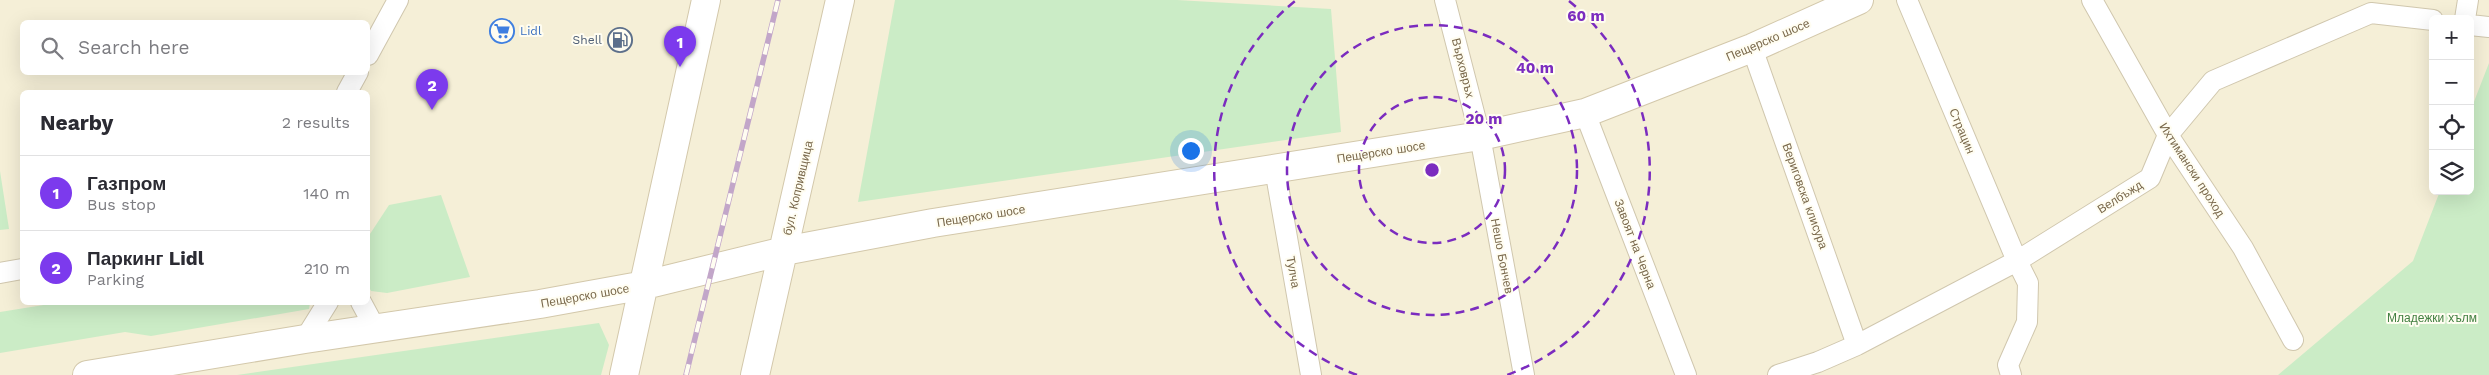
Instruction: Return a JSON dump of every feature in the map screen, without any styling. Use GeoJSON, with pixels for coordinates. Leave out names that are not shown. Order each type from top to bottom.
{"type":"FeatureCollection","features":[{"type":"Feature","properties":{"kind":"main road"},"geometry":{"type":"LineString","coordinates":[[624,375],[706,0]]}},
{"type":"Feature","properties":{"kind":"main road","name":"бул. Копривщица"},"geometry":{"type":"LineString","coordinates":[[754,375],[784,251],[840,0]]}},
{"type":"Feature","properties":{"kind":"main road","name":"Пещерско шосе"},"geometry":{"type":"LineString","coordinates":[[87,375],[375,328],[540,304],[645,285],[784,251],[943,222],[1480,136],[1585,113],[1752,48],[1859,0]]}},
{"type":"Feature","properties":{"kind":"street"},"geometry":{"type":"LineString","coordinates":[[370,51],[398,0]]}},
{"type":"Feature","properties":{"kind":"street","name":"Върховръх"},"geometry":{"type":"LineString","coordinates":[[1446,0],[1480,136]]}},
{"type":"Feature","properties":{"kind":"street","name":"Страцин"},"geometry":{"type":"LineString","coordinates":[[1907,0],[2016,261]]}},
{"type":"Feature","properties":{"kind":"street","name":"Ихтимански проход"},"geometry":{"type":"LineString","coordinates":[[2092,0],[2168,134],[2242,248],[2293,340]]}},
{"type":"Feature","properties":{"kind":"street"},"geometry":{"type":"LineString","coordinates":[[2466,15],[2468,0]]}},
{"type":"Feature","properties":{"kind":"street","name":"Велбъжд"},"geometry":{"type":"LineString","coordinates":[[1778,375],[1818,362],[1857,345],[2016,261],[2150,178],[2168,134],[2213,81],[2371,13],[2429,20]]}},
{"type":"Feature","properties":{"kind":"street"},"geometry":{"type":"LineString","coordinates":[[2474,25],[2489,27]]}},
{"type":"Feature","properties":{"kind":"street","name":"Вериговска клисура"},"geometry":{"type":"LineString","coordinates":[[1752,48],[1857,345]]}},
{"type":"Feature","properties":{"kind":"street"},"geometry":{"type":"LineString","coordinates":[[348,90],[356,75]]}},
{"type":"Feature","properties":{"kind":"street","name":"Завоят на Черна"},"geometry":{"type":"LineString","coordinates":[[1585,113],[1686,375]]}},
{"type":"Feature","properties":{"kind":"street","name":"Нешо Бончев"},"geometry":{"type":"LineString","coordinates":[[1480,136],[1524,375]]}},
{"type":"Feature","properties":{"kind":"street","name":"Тулча"},"geometry":{"type":"LineString","coordinates":[[1275,169],[1311,375]]}},
{"type":"Feature","properties":{"kind":"street"},"geometry":{"type":"LineString","coordinates":[[2010,375],[2008,365],[2027,322],[2028,283],[2016,261]]}},
{"type":"Feature","properties":{"kind":"street"},"geometry":{"type":"LineString","coordinates":[[0,273],[20,269]]}},
{"type":"Feature","properties":{"kind":"street"},"geometry":{"type":"LineString","coordinates":[[305,339],[326,305]]}},
{"type":"Feature","properties":{"kind":"street"},"geometry":{"type":"LineString","coordinates":[[363,305],[375,328]]}},
{"type":"Feature","properties":{"kind":"shaded area"},"geometry":{"type":"Polygon","coordinates":[[[0,0],[2489,0],[2489,375],[0,375],[0,0]]]}},
{"type":"Feature","properties":{"kind":"green space"},"geometry":{"type":"Polygon","coordinates":[[[895,0],[1177,0],[1331,9],[1341,132],[858,202],[895,0]]]}},
{"type":"Feature","properties":{"kind":"green space","name":"Младежки хълм"},"geometry":{"type":"Polygon","coordinates":[[[2489,63],[2489,375],[2278,375],[2413,261],[2438,195],[2474,195],[2474,102],[2489,63]]]}},
{"type":"Feature","properties":{"kind":"green space"},"geometry":{"type":"Polygon","coordinates":[[[0,171],[9,229],[0,230],[0,171]]]}},
{"type":"Feature","properties":{"kind":"green space"},"geometry":{"type":"Polygon","coordinates":[[[441,195],[470,277],[387,293],[371,291],[370,234],[389,205],[441,195]]]}},
{"type":"Feature","properties":{"kind":"green space"},"geometry":{"type":"Polygon","coordinates":[[[44,305],[310,305],[309,309],[151,336],[125,332],[0,353],[0,312],[44,305]]]}},
{"type":"Feature","properties":{"kind":"green space"},"geometry":{"type":"Polygon","coordinates":[[[599,323],[609,345],[601,375],[237,375],[599,323]]]}},
{"type":"Feature","properties":{"kind":"railway"},"geometry":{"type":"LineString","coordinates":[[686,375],[778,0]]}},
{"type":"Feature","properties":{"kind":"place","name":"Lidl"},"geometry":{"type":"Point","coordinates":[502,31]}},
{"type":"Feature","properties":{"kind":"place","name":"Shell"},"geometry":{"type":"Point","coordinates":[620,40]}},
{"type":"Feature","properties":{"kind":"place","name":"Газпром"},"geometry":{"type":"Point","coordinates":[680,67]}},
{"type":"Feature","properties":{"kind":"place","name":"Паркинг Lidl"},"geometry":{"type":"Point","coordinates":[432,110]}}]}
